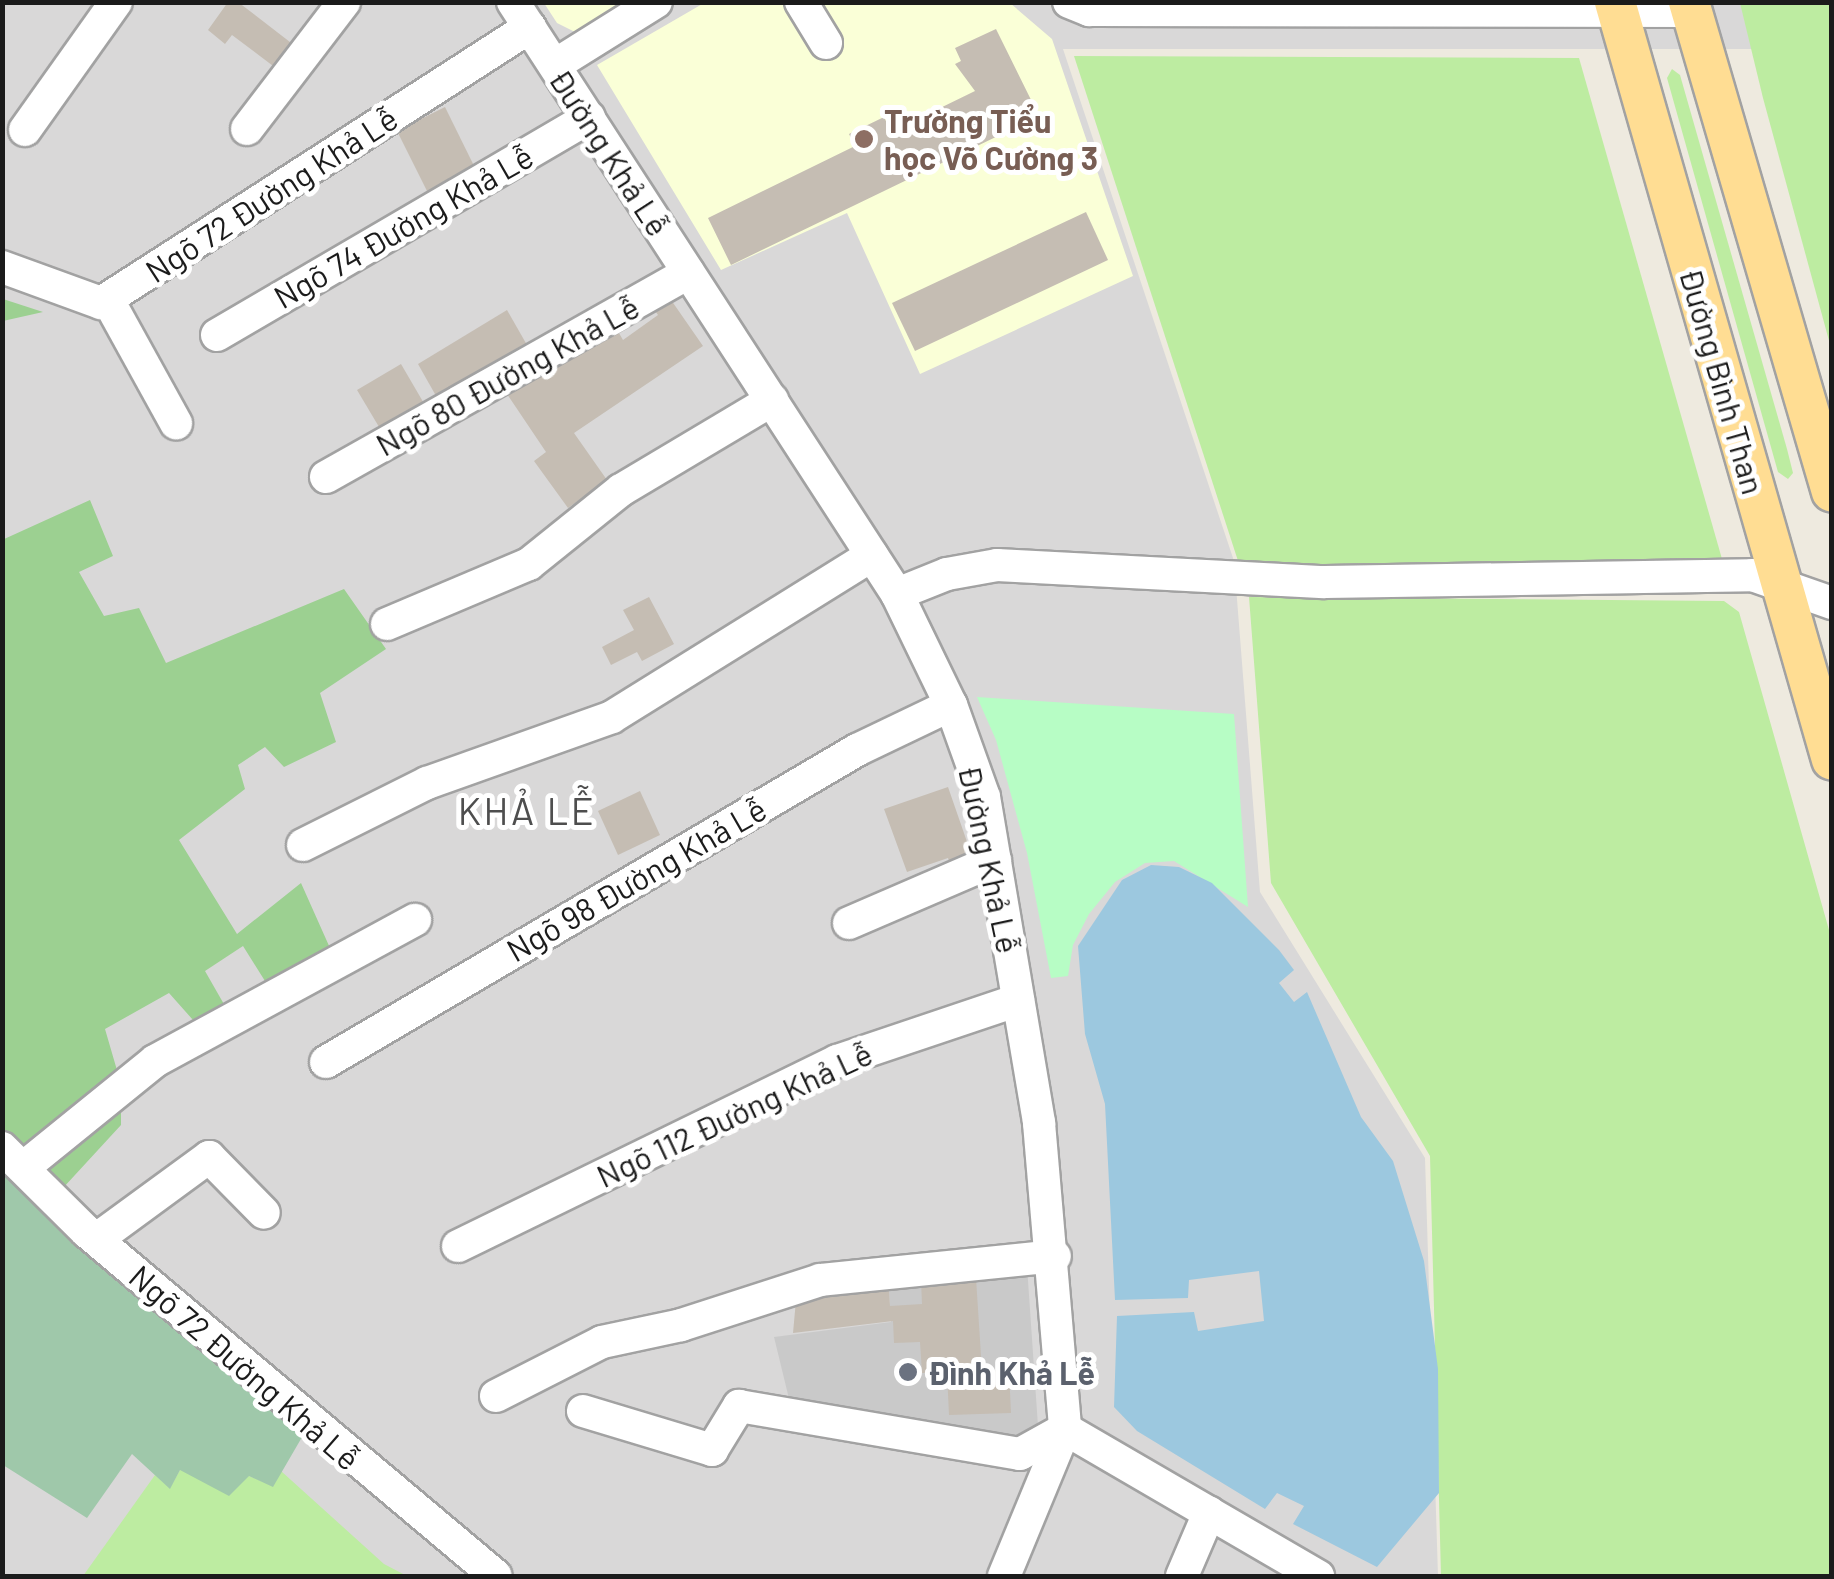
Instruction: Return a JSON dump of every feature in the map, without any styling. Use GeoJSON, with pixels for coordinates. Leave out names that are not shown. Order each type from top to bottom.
{"type":"FeatureCollection","features":[{"type":"Feature","properties":{"kind":"main road"},"geometry":{"type":"LineString","coordinates":[[1690,7],[1832,492]]}},
{"type":"Feature","properties":{"kind":"main road","name":"Đường Bình Than"},"geometry":{"type":"LineString","coordinates":[[1617,9],[1832,760]]}},
{"type":"Feature","properties":{"kind":"street"},"geometry":{"type":"LineString","coordinates":[[25,130],[116,2]]}},
{"type":"Feature","properties":{"kind":"street"},"geometry":{"type":"LineString","coordinates":[[247,129],[344,2]]}},
{"type":"Feature","properties":{"kind":"street"},"geometry":{"type":"LineString","coordinates":[[555,65],[656,2]]}},
{"type":"Feature","properties":{"kind":"street"},"geometry":{"type":"LineString","coordinates":[[801,2],[826,43]]}},
{"type":"Feature","properties":{"kind":"street"},"geometry":{"type":"LineString","coordinates":[[1072,4],[1690,7]]}},
{"type":"Feature","properties":{"kind":"street","name":"Đường Khả Lễ"},"geometry":{"type":"LineString","coordinates":[[522,15],[897,594],[951,705],[984,797],[1018,1000],[1054,1256],[1065,1429]]}},
{"type":"Feature","properties":{"kind":"street","name":"Ngõ 72 Đường Khả Lễ"},"geometry":{"type":"LineString","coordinates":[[2,267],[92,302],[108,300],[522,15]]}},
{"type":"Feature","properties":{"kind":"street","name":"Ngõ 74 Đường Khả Lễ"},"geometry":{"type":"LineString","coordinates":[[217,335],[589,118]]}},
{"type":"Feature","properties":{"kind":"street","name":"Ngõ 80 Đường Khả Lễ"},"geometry":{"type":"LineString","coordinates":[[326,478],[688,273]]}},
{"type":"Feature","properties":{"kind":"street"},"geometry":{"type":"LineString","coordinates":[[108,300],[176,423]]}},
{"type":"Feature","properties":{"kind":"street"},"geometry":{"type":"LineString","coordinates":[[388,624],[529,564],[621,490],[772,400]]}},
{"type":"Feature","properties":{"kind":"street"},"geometry":{"type":"LineString","coordinates":[[303,845],[427,783],[612,717],[680,680],[872,555]]}},
{"type":"Feature","properties":{"kind":"street"},"geometry":{"type":"LineString","coordinates":[[897,594],[947,574],[997,565],[1325,582],[1752,575],[1832,603]]}},
{"type":"Feature","properties":{"kind":"street","name":"Ngõ 98 Đường Khả Lễ"},"geometry":{"type":"LineString","coordinates":[[326,1062],[857,750],[951,705]]}},
{"type":"Feature","properties":{"kind":"street"},"geometry":{"type":"LineString","coordinates":[[849,923],[994,860]]}},
{"type":"Feature","properties":{"kind":"street"},"geometry":{"type":"LineString","coordinates":[[12,1158],[155,1062],[415,920]]}},
{"type":"Feature","properties":{"kind":"street","name":"Ngõ 112 Đường Khả Lễ"},"geometry":{"type":"LineString","coordinates":[[458,1246],[838,1061],[1018,1000]]}},
{"type":"Feature","properties":{"kind":"street","name":"Ngõ 72 Đường Khả Lễ"},"geometry":{"type":"LineString","coordinates":[[12,1158],[96,1239],[496,1576]]}},
{"type":"Feature","properties":{"kind":"street"},"geometry":{"type":"LineString","coordinates":[[96,1239],[209,1158],[264,1213]]}},
{"type":"Feature","properties":{"kind":"street"},"geometry":{"type":"LineString","coordinates":[[496,1396],[602,1342],[680,1325],[820,1280],[1054,1256]]}},
{"type":"Feature","properties":{"kind":"street"},"geometry":{"type":"LineString","coordinates":[[583,1411],[712,1450],[739,1406],[1020,1454],[1065,1429]]}},
{"type":"Feature","properties":{"kind":"street"},"geometry":{"type":"LineString","coordinates":[[1065,1429],[1318,1576]]}},
{"type":"Feature","properties":{"kind":"street"},"geometry":{"type":"LineString","coordinates":[[1004,1576],[1065,1429]]}},
{"type":"Feature","properties":{"kind":"street"},"geometry":{"type":"LineString","coordinates":[[1182,1576],[1209,1513]]}},
{"type":"Feature","properties":{"kind":"shaded area"},"geometry":{"type":"Polygon","coordinates":[[[3,3],[1745,3],[1759,49],[1063,49],[1234,561],[1260,892],[1425,1158],[1438,1576],[3,1576],[3,3]]]}},
{"type":"Feature","properties":{"kind":"shaded area"},"geometry":{"type":"Polygon","coordinates":[[[544,3],[634,3],[583,36],[557,23],[544,3]]]}},
{"type":"Feature","properties":{"kind":"shaded area","name":"Trường Tiểu học Võ Cường 3"},"geometry":{"type":"Polygon","coordinates":[[[704,3],[1010,3],[1052,39],[1133,276],[920,374],[847,213],[721,270],[597,65],[704,3]]]}},
{"type":"Feature","properties":{"kind":"shaded area"},"geometry":{"type":"Polygon","coordinates":[[[2,1163],[305,1432],[273,1487],[249,1476],[229,1496],[180,1470],[170,1489],[132,1454],[87,1518],[3,1465],[2,1163]]]}},
{"type":"Feature","properties":{"kind":"shaded area","name":"Đình Khả Lễ"},"geometry":{"type":"Polygon","coordinates":[[[1027,1266],[1038,1426],[1029,1443],[791,1407],[774,1337],[891,1322],[888,1276],[1027,1266]]]}},
{"type":"Feature","properties":{"kind":"green space"},"geometry":{"type":"Polygon","coordinates":[[[1740,3],[1831,3],[1831,348],[1763,98],[1740,3]]]}},
{"type":"Feature","properties":{"kind":"green space"},"geometry":{"type":"Polygon","coordinates":[[[1074,56],[1579,58],[1724,566],[1240,567],[1074,56]]]}},
{"type":"Feature","properties":{"kind":"green space"},"geometry":{"type":"Polygon","coordinates":[[[1672,69],[1680,75],[1787,449],[1793,473],[1788,479],[1778,472],[1667,78],[1672,69]]]}},
{"type":"Feature","properties":{"kind":"green space"},"geometry":{"type":"Polygon","coordinates":[[[3,299],[43,312],[3,321],[3,299]]]}},
{"type":"Feature","properties":{"kind":"green space"},"geometry":{"type":"Polygon","coordinates":[[[90,500],[113,556],[79,572],[104,616],[139,608],[166,663],[344,589],[386,649],[320,693],[336,742],[284,767],[265,747],[238,765],[245,789],[179,840],[237,934],[301,883],[334,957],[270,989],[243,946],[205,971],[225,1006],[193,1020],[169,993],[105,1029],[121,1084],[121,1125],[63,1188],[3,1130],[2,540],[90,500]]]}},
{"type":"Feature","properties":{"kind":"green space"},"geometry":{"type":"Polygon","coordinates":[[[1249,597],[1724,601],[1739,612],[1831,937],[1831,1576],[1441,1576],[1430,1156],[1271,883],[1249,597]]]}},
{"type":"Feature","properties":{"kind":"green space"},"geometry":{"type":"Polygon","coordinates":[[[977,697],[1234,714],[1248,907],[1174,861],[1145,863],[1115,882],[1089,914],[1073,945],[1068,976],[1051,978],[1027,853],[996,740],[977,697]]]}},
{"type":"Feature","properties":{"kind":"green space"},"geometry":{"type":"Polygon","coordinates":[[[180,1470],[249,1476],[273,1486],[281,1471],[384,1564],[407,1576],[83,1576],[155,1475],[170,1488],[180,1470]]]}},
{"type":"Feature","properties":{"kind":"water"},"geometry":{"type":"Polygon","coordinates":[[[1151,865],[1179,867],[1212,883],[1279,950],[1294,970],[1279,983],[1294,1002],[1307,992],[1361,1117],[1393,1161],[1424,1261],[1438,1369],[1439,1493],[1377,1567],[1293,1524],[1304,1506],[1277,1493],[1265,1509],[1137,1431],[1114,1407],[1117,1316],[1194,1312],[1198,1331],[1264,1321],[1259,1271],[1189,1280],[1188,1298],[1115,1300],[1105,1104],[1085,1034],[1078,946],[1122,880],[1151,865]]]}},
{"type":"Feature","properties":{"kind":"building"},"geometry":{"type":"Polygon","coordinates":[[[228,2],[238,2],[299,49],[281,72],[232,35],[225,44],[208,30],[228,2]]]}},
{"type":"Feature","properties":{"kind":"building"},"geometry":{"type":"Polygon","coordinates":[[[996,29],[1039,116],[731,265],[708,218],[855,146],[849,134],[884,117],[891,132],[975,91],[955,64],[961,61],[955,48],[996,29]]]}},
{"type":"Feature","properties":{"kind":"building"},"geometry":{"type":"Polygon","coordinates":[[[445,107],[479,176],[431,199],[397,131],[445,107]]]}},
{"type":"Feature","properties":{"kind":"building"},"geometry":{"type":"Polygon","coordinates":[[[1086,212],[1108,260],[915,351],[892,303],[1086,212]]]}},
{"type":"Feature","properties":{"kind":"building"},"geometry":{"type":"Polygon","coordinates":[[[669,297],[703,346],[574,433],[607,480],[568,508],[534,461],[546,452],[503,388],[612,321],[623,340],[658,315],[653,308],[669,297]]]}},
{"type":"Feature","properties":{"kind":"building"},"geometry":{"type":"Polygon","coordinates":[[[507,310],[531,352],[440,403],[418,364],[507,310]]]}},
{"type":"Feature","properties":{"kind":"building"},"geometry":{"type":"Polygon","coordinates":[[[401,364],[429,412],[385,437],[357,390],[401,364]]]}},
{"type":"Feature","properties":{"kind":"building"},"geometry":{"type":"Polygon","coordinates":[[[649,597],[674,644],[642,661],[637,652],[611,665],[602,647],[634,630],[623,610],[649,597]]]}},
{"type":"Feature","properties":{"kind":"building"},"geometry":{"type":"Polygon","coordinates":[[[948,787],[974,862],[952,870],[948,858],[907,872],[884,809],[948,787]]]}},
{"type":"Feature","properties":{"kind":"building"},"geometry":{"type":"Polygon","coordinates":[[[640,791],[660,835],[618,855],[598,811],[640,791]]]}},
{"type":"Feature","properties":{"kind":"building"},"geometry":{"type":"Polygon","coordinates":[[[888,1276],[890,1306],[922,1304],[921,1281],[976,1278],[982,1371],[1009,1370],[1011,1413],[949,1415],[947,1373],[922,1373],[920,1342],[894,1343],[893,1321],[793,1333],[796,1300],[888,1276]]]}},
{"type":"Feature","properties":{"kind":"place","name":"Trường Tiểu học Võ Cường 3"},"geometry":{"type":"Point","coordinates":[864,139]}},
{"type":"Feature","properties":{"kind":"place","name":"Đình Khả Lễ"},"geometry":{"type":"Point","coordinates":[908,1372]}},
{"type":"Feature","properties":{"kind":"district","name":"KHẢ LỄ"},"geometry":{"type":"Point","coordinates":[527,811]}}]}
